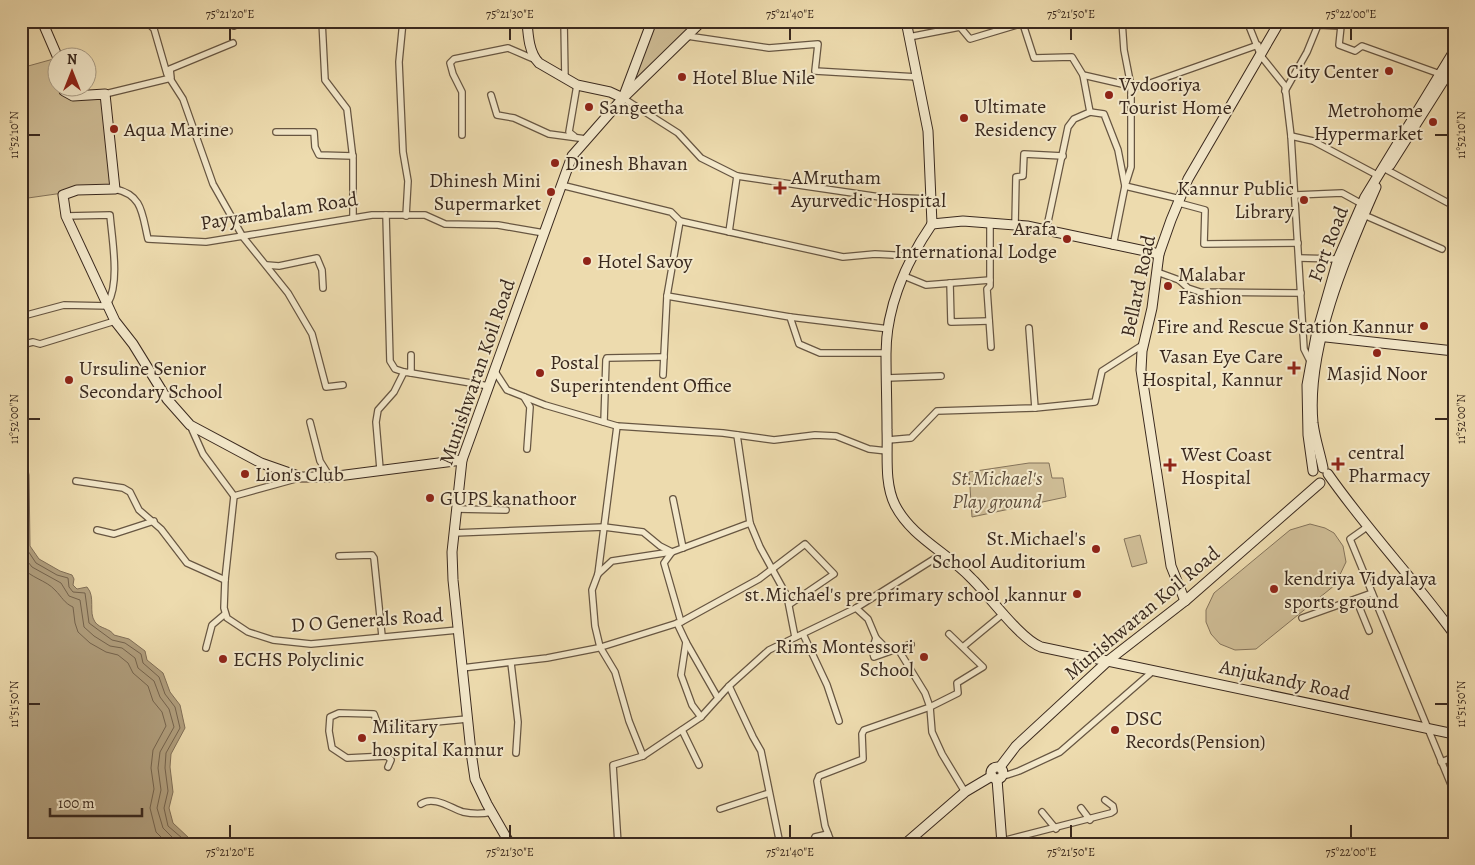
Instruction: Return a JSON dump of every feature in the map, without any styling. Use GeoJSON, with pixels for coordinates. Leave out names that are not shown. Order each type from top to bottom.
{"type":"FeatureCollection","features":[{"type":"Feature","properties":{"kind":"main road"},"geometry":{"type":"LineString","coordinates":[[42,21],[54,48]]}},
{"type":"Feature","properties":{"kind":"main road"},"geometry":{"type":"LineString","coordinates":[[527,21],[528,38],[536,60],[577,85],[610,92],[623,98],[652,21]]}},
{"type":"Feature","properties":{"kind":"main road","name":"Munishwaran Koil Road"},"geometry":{"type":"LineString","coordinates":[[510,844],[475,779],[467,719],[453,580],[454,533],[462,460],[572,156],[623,98],[702,21]]}},
{"type":"Feature","properties":{"kind":"main road"},"geometry":{"type":"LineString","coordinates":[[906,21],[928,131],[932,224],[963,221],[1015,225],[1159,254]]}},
{"type":"Feature","properties":{"kind":"main road","name":"Bellard Road"},"geometry":{"type":"LineString","coordinates":[[1185,601],[1171,566],[1142,370],[1144,344],[1152,308],[1159,254],[1178,203],[1197,163],[1280,21]]}},
{"type":"Feature","properties":{"kind":"main road","name":"Fort Road"},"geometry":{"type":"LineString","coordinates":[[1341,260],[1406,135],[1454,52]]}},
{"type":"Feature","properties":{"kind":"main road","name":"Fort Road"},"geometry":{"type":"LineString","coordinates":[[1320,476],[1311,458],[1307,400],[1310,361],[1341,260],[1362,204],[1377,175],[1454,64]]}},
{"type":"Feature","properties":{"kind":"main road"},"geometry":{"type":"LineString","coordinates":[[98,94],[105,94],[115,189]]}},
{"type":"Feature","properties":{"kind":"main road","name":"Payyambalam Road"},"geometry":{"type":"LineString","coordinates":[[115,189],[77,190],[63,195],[66,216],[115,321],[133,344],[167,399],[190,425],[261,463],[302,477],[330,477],[380,469],[462,460]]}},
{"type":"Feature","properties":{"kind":"main road","name":"Anjukandy Road"},"geometry":{"type":"LineString","coordinates":[[932,224],[912,256],[897,292],[886,353],[887,451],[890,486],[895,504],[913,529],[969,576],[1036,645],[1071,654],[1110,660],[1454,734]]}},
{"type":"Feature","properties":{"kind":"main road"},"geometry":{"type":"LineString","coordinates":[[1319,336],[1454,351]]}},
{"type":"Feature","properties":{"kind":"main road","name":"Fort Road"},"geometry":{"type":"LineString","coordinates":[[1319,336],[1314,381],[1313,424],[1320,476]]}},
{"type":"Feature","properties":{"kind":"main road"},"geometry":{"type":"LineString","coordinates":[[1320,476],[1338,489],[1367,527],[1424,594],[1454,634]]}},
{"type":"Feature","properties":{"kind":"main road","name":"Munishwaran Koil Road"},"geometry":{"type":"LineString","coordinates":[[905,844],[965,792],[998,774],[1016,746],[1110,660],[1185,601],[1311,491],[1320,476]]}},
{"type":"Feature","properties":{"kind":"main road"},"geometry":{"type":"LineString","coordinates":[[998,774],[1002,843]]}},
{"type":"Feature","properties":{"kind":"street"},"geometry":{"type":"LineString","coordinates":[[146,21],[154,29],[167,74],[183,98],[213,184],[243,237],[288,292],[312,334],[326,387],[343,385]]}},
{"type":"Feature","properties":{"kind":"street"},"geometry":{"type":"LineString","coordinates":[[403,21],[399,62],[403,152],[408,182],[406,216]]}},
{"type":"Feature","properties":{"kind":"street"},"geometry":{"type":"LineString","coordinates":[[564,21],[565,79]]}},
{"type":"Feature","properties":{"kind":"street"},"geometry":{"type":"LineString","coordinates":[[1113,246],[1125,186],[1131,167],[1131,86],[1124,50],[1122,21]]}},
{"type":"Feature","properties":{"kind":"street"},"geometry":{"type":"LineString","coordinates":[[1247,21],[1261,56],[1280,79],[1285,91],[1291,136],[1304,349],[1310,361]]}},
{"type":"Feature","properties":{"kind":"street"},"geometry":{"type":"LineString","coordinates":[[321,22],[325,80],[347,109],[353,156],[353,216]]}},
{"type":"Feature","properties":{"kind":"street"},"geometry":{"type":"LineString","coordinates":[[909,37],[960,26],[970,39],[1023,22],[1034,58],[1072,57],[1083,75],[1090,112]]}},
{"type":"Feature","properties":{"kind":"street"},"geometry":{"type":"LineString","coordinates":[[1285,91],[1308,52],[1318,25],[1341,24],[1339,45],[1355,51],[1362,46],[1440,74]]}},
{"type":"Feature","properties":{"kind":"street"},"geometry":{"type":"LineString","coordinates":[[687,36],[769,48],[818,44],[815,71],[917,77]]}},
{"type":"Feature","properties":{"kind":"street"},"geometry":{"type":"LineString","coordinates":[[170,78],[170,69],[233,43]]}},
{"type":"Feature","properties":{"kind":"street"},"geometry":{"type":"LineString","coordinates":[[1083,75],[1131,86],[1142,86],[1258,45]]}},
{"type":"Feature","properties":{"kind":"street"},"geometry":{"type":"LineString","coordinates":[[462,135],[462,92],[452,74],[450,63],[454,59],[508,48],[536,60]]}},
{"type":"Feature","properties":{"kind":"street"},"geometry":{"type":"LineString","coordinates":[[105,94],[170,78]]}},
{"type":"Feature","properties":{"kind":"street"},"geometry":{"type":"LineString","coordinates":[[576,137],[569,132],[577,85]]}},
{"type":"Feature","properties":{"kind":"street"},"geometry":{"type":"LineString","coordinates":[[491,95],[497,115],[514,118],[549,134],[586,139]]}},
{"type":"Feature","properties":{"kind":"street"},"geometry":{"type":"LineString","coordinates":[[623,98],[678,133],[701,158],[737,176],[880,197],[931,199]]}},
{"type":"Feature","properties":{"kind":"street"},"geometry":{"type":"LineString","coordinates":[[1046,231],[1066,137],[1071,122],[1078,116],[1090,112],[1104,114],[1118,150],[1125,186]]}},
{"type":"Feature","properties":{"kind":"street"},"geometry":{"type":"LineString","coordinates":[[193,130],[230,131]]}},
{"type":"Feature","properties":{"kind":"street"},"geometry":{"type":"LineString","coordinates":[[276,132],[314,132],[315,147],[319,155],[353,156]]}},
{"type":"Feature","properties":{"kind":"street"},"geometry":{"type":"LineString","coordinates":[[1291,136],[1313,141],[1377,175]]}},
{"type":"Feature","properties":{"kind":"street"},"geometry":{"type":"LineString","coordinates":[[1015,225],[1016,177],[1024,176],[1024,154],[1063,156]]}},
{"type":"Feature","properties":{"kind":"street"},"geometry":{"type":"LineString","coordinates":[[1387,170],[1454,206]]}},
{"type":"Feature","properties":{"kind":"street"},"geometry":{"type":"LineString","coordinates":[[730,232],[737,176]]}},
{"type":"Feature","properties":{"kind":"street"},"geometry":{"type":"LineString","coordinates":[[561,185],[671,212],[680,221],[843,257],[875,254],[912,256]]}},
{"type":"Feature","properties":{"kind":"street"},"geometry":{"type":"LineString","coordinates":[[1125,186],[1176,198],[1178,203],[1202,207],[1205,210],[1204,244],[1298,242]]}},
{"type":"Feature","properties":{"kind":"street","name":"Payyambalam Road"},"geometry":{"type":"LineString","coordinates":[[115,189],[132,194],[140,206],[148,239],[206,242],[243,237],[353,216],[386,215],[425,215],[445,224],[498,225],[544,233]]}},
{"type":"Feature","properties":{"kind":"street"},"geometry":{"type":"LineString","coordinates":[[1295,195],[1342,193],[1362,204]]}},
{"type":"Feature","properties":{"kind":"street"},"geometry":{"type":"LineString","coordinates":[[23,316],[64,305],[108,304],[112,295],[114,265],[110,215],[66,216]]}},
{"type":"Feature","properties":{"kind":"street"},"geometry":{"type":"LineString","coordinates":[[386,215],[390,361],[395,369],[404,372],[489,386]]}},
{"type":"Feature","properties":{"kind":"street"},"geometry":{"type":"LineString","coordinates":[[1364,215],[1442,249]]}},
{"type":"Feature","properties":{"kind":"street"},"geometry":{"type":"LineString","coordinates":[[663,375],[667,296],[680,221]]}},
{"type":"Feature","properties":{"kind":"street"},"geometry":{"type":"LineString","coordinates":[[990,223],[990,286],[987,289],[991,347]]}},
{"type":"Feature","properties":{"kind":"street"},"geometry":{"type":"LineString","coordinates":[[267,265],[280,266],[317,258],[322,270],[323,288]]}},
{"type":"Feature","properties":{"kind":"street"},"geometry":{"type":"LineString","coordinates":[[1299,258],[1341,260]]}},
{"type":"Feature","properties":{"kind":"street"},"geometry":{"type":"LineString","coordinates":[[1157,272],[1179,280],[1188,288],[1200,292],[1301,293]]}},
{"type":"Feature","properties":{"kind":"street"},"geometry":{"type":"LineString","coordinates":[[904,276],[926,285],[990,280]]}},
{"type":"Feature","properties":{"kind":"street"},"geometry":{"type":"LineString","coordinates":[[950,283],[951,322],[989,321]]}},
{"type":"Feature","properties":{"kind":"street"},"geometry":{"type":"LineString","coordinates":[[667,296],[790,317],[889,329]]}},
{"type":"Feature","properties":{"kind":"street"},"geometry":{"type":"LineString","coordinates":[[790,317],[799,344],[820,353],[886,353]]}},
{"type":"Feature","properties":{"kind":"street"},"geometry":{"type":"LineString","coordinates":[[21,345],[33,342],[40,344],[115,321]]}},
{"type":"Feature","properties":{"kind":"street"},"geometry":{"type":"LineString","coordinates":[[1029,328],[1034,408]]}},
{"type":"Feature","properties":{"kind":"street"},"geometry":{"type":"LineString","coordinates":[[888,440],[911,438],[936,411],[1034,408],[1095,402],[1102,371],[1144,344]]}},
{"type":"Feature","properties":{"kind":"street"},"geometry":{"type":"LineString","coordinates":[[411,355],[411,373]]}},
{"type":"Feature","properties":{"kind":"street"},"geometry":{"type":"LineString","coordinates":[[604,422],[606,359],[664,357]]}},
{"type":"Feature","properties":{"kind":"street"},"geometry":{"type":"LineString","coordinates":[[494,370],[507,390],[617,426],[737,434],[774,440],[815,435],[836,436],[869,450],[887,451]]}},
{"type":"Feature","properties":{"kind":"street"},"geometry":{"type":"LineString","coordinates":[[380,469],[377,443],[378,410],[394,392],[404,372]]}},
{"type":"Feature","properties":{"kind":"street"},"geometry":{"type":"LineString","coordinates":[[887,378],[941,376]]}},
{"type":"Feature","properties":{"kind":"street"},"geometry":{"type":"LineString","coordinates":[[524,397],[530,407],[527,449]]}},
{"type":"Feature","properties":{"kind":"street"},"geometry":{"type":"LineString","coordinates":[[310,422],[320,462],[330,477]]}},
{"type":"Feature","properties":{"kind":"street"},"geometry":{"type":"LineString","coordinates":[[190,425],[203,454],[234,496],[225,580],[225,614],[212,625],[206,648]]}},
{"type":"Feature","properties":{"kind":"street"},"geometry":{"type":"LineString","coordinates":[[617,426],[598,574],[592,590],[595,626],[600,647],[615,672],[629,721],[643,756]]}},
{"type":"Feature","properties":{"kind":"street"},"geometry":{"type":"LineString","coordinates":[[737,434],[750,523],[790,604],[796,637]]}},
{"type":"Feature","properties":{"kind":"street"},"geometry":{"type":"LineString","coordinates":[[234,496],[302,477]]}},
{"type":"Feature","properties":{"kind":"street"},"geometry":{"type":"LineString","coordinates":[[76,481],[123,488],[130,492],[139,510],[154,522],[188,563],[225,580]]}},
{"type":"Feature","properties":{"kind":"street"},"geometry":{"type":"LineString","coordinates":[[673,499],[683,548]]}},
{"type":"Feature","properties":{"kind":"street"},"geometry":{"type":"LineString","coordinates":[[456,509],[506,510]]}},
{"type":"Feature","properties":{"kind":"street"},"geometry":{"type":"LineString","coordinates":[[97,530],[114,534],[154,522]]}},
{"type":"Feature","properties":{"kind":"street"},"geometry":{"type":"LineString","coordinates":[[598,574],[612,561],[672,552],[750,523]]}},
{"type":"Feature","properties":{"kind":"street"},"geometry":{"type":"LineString","coordinates":[[454,533],[604,527],[643,532],[660,546],[672,552]]}},
{"type":"Feature","properties":{"kind":"street"},"geometry":{"type":"LineString","coordinates":[[1367,527],[1349,537],[1426,728],[1454,792]]}},
{"type":"Feature","properties":{"kind":"street"},"geometry":{"type":"LineString","coordinates":[[462,668],[511,663],[600,647],[679,623],[772,570],[805,544],[834,574],[790,604]]}},
{"type":"Feature","properties":{"kind":"street"},"geometry":{"type":"LineString","coordinates":[[672,552],[664,563],[679,623],[686,642],[718,698]]}},
{"type":"Feature","properties":{"kind":"street"},"geometry":{"type":"LineString","coordinates":[[339,556],[372,554],[374,558],[382,636]]}},
{"type":"Feature","properties":{"kind":"street"},"geometry":{"type":"LineString","coordinates":[[618,844],[613,765],[643,756],[701,716],[769,650],[856,608],[942,554]]}},
{"type":"Feature","properties":{"kind":"street"},"geometry":{"type":"LineString","coordinates":[[1302,618],[1372,593]]}},
{"type":"Feature","properties":{"kind":"street"},"geometry":{"type":"LineString","coordinates":[[1356,599],[1369,631]]}},
{"type":"Feature","properties":{"kind":"street"},"geometry":{"type":"LineString","coordinates":[[856,608],[868,619],[876,638],[888,650]]}},
{"type":"Feature","properties":{"kind":"street"},"geometry":{"type":"LineString","coordinates":[[964,646],[1004,613]]}},
{"type":"Feature","properties":{"kind":"street","name":"D O Generals Road"},"geometry":{"type":"LineString","coordinates":[[225,614],[227,618],[248,632],[273,640],[311,644],[458,630]]}},
{"type":"Feature","properties":{"kind":"street"},"geometry":{"type":"LineString","coordinates":[[804,634],[827,685],[839,721]]}},
{"type":"Feature","properties":{"kind":"street"},"geometry":{"type":"LineString","coordinates":[[832,844],[828,834],[817,781],[819,776],[863,759],[862,734],[864,730],[930,707],[958,693],[957,683],[983,667],[964,646],[961,647],[949,634]]}},
{"type":"Feature","properties":{"kind":"street"},"geometry":{"type":"LineString","coordinates":[[876,638],[872,656],[911,644]]}},
{"type":"Feature","properties":{"kind":"street"},"geometry":{"type":"LineString","coordinates":[[686,642],[681,675],[692,705],[701,716]]}},
{"type":"Feature","properties":{"kind":"street"},"geometry":{"type":"LineString","coordinates":[[898,649],[924,693],[930,707],[932,732],[942,754],[965,792]]}},
{"type":"Feature","properties":{"kind":"street"},"geometry":{"type":"LineString","coordinates":[[511,663],[518,722],[516,753]]}},
{"type":"Feature","properties":{"kind":"street"},"geometry":{"type":"LineString","coordinates":[[998,774],[1007,775],[1019,771],[1060,752],[1154,670]]}},
{"type":"Feature","properties":{"kind":"street"},"geometry":{"type":"LineString","coordinates":[[730,686],[753,737],[762,751],[768,793],[780,844]]}},
{"type":"Feature","properties":{"kind":"street"},"geometry":{"type":"LineString","coordinates":[[388,767],[391,760],[388,756],[347,758],[332,748],[328,731],[330,717],[339,714],[374,714],[378,725],[384,727],[467,719]]}},
{"type":"Feature","properties":{"kind":"street"},"geometry":{"type":"LineString","coordinates":[[682,730],[699,765]]}},
{"type":"Feature","properties":{"kind":"street"},"geometry":{"type":"LineString","coordinates":[[1441,762],[1454,757]]}},
{"type":"Feature","properties":{"kind":"street"},"geometry":{"type":"LineString","coordinates":[[720,809],[768,793]]}},
{"type":"Feature","properties":{"kind":"street"},"geometry":{"type":"LineString","coordinates":[[1002,843],[1114,812],[1113,806],[1105,800]]}},
{"type":"Feature","properties":{"kind":"street"},"geometry":{"type":"LineString","coordinates":[[421,804],[432,801],[465,812],[479,814],[492,812]]}},
{"type":"Feature","properties":{"kind":"street"},"geometry":{"type":"LineString","coordinates":[[1081,808],[1090,820]]}},
{"type":"Feature","properties":{"kind":"street"},"geometry":{"type":"LineString","coordinates":[[1042,812],[1056,829]]}},
{"type":"Feature","properties":{"kind":"street"},"geometry":{"type":"LineString","coordinates":[[812,844],[815,837],[828,834]]}},
{"type":"Feature","properties":{"kind":"green space"},"geometry":{"type":"Polygon","coordinates":[[[656,21],[700,21],[626,93],[656,21]]]}},
{"type":"Feature","properties":{"kind":"green space"},"geometry":{"type":"Polygon","coordinates":[[[48,60],[48,98],[98,98],[98,93],[105,94],[115,189],[21,199],[21,68],[48,60]]]}},
{"type":"Feature","properties":{"kind":"green space","name":"St.Michael's Play ground"},"geometry":{"type":"Polygon","coordinates":[[[1029,463],[1049,463],[1052,478],[1063,478],[1066,497],[972,517],[969,472],[1029,463]]]}},
{"type":"Feature","properties":{"kind":"green space","name":"kendriya Vidyalaya sports ground"},"geometry":{"type":"Polygon","coordinates":[[[1310,524],[1325,528],[1334,533],[1343,546],[1346,562],[1335,585],[1256,649],[1235,650],[1220,644],[1211,634],[1206,622],[1206,610],[1214,593],[1290,530],[1310,524]]]}},
{"type":"Feature","properties":{"kind":"green space"},"geometry":{"type":"Polygon","coordinates":[[[1140,535],[1147,563],[1132,567],[1124,539],[1140,535]]]}},
{"type":"Feature","properties":{"kind":"water"},"geometry":{"type":"Polygon","coordinates":[[[21,453],[27,463],[29,475],[30,546],[39,559],[60,571],[72,575],[74,579],[73,585],[77,589],[87,587],[91,595],[92,614],[95,622],[114,635],[129,639],[145,651],[147,660],[163,673],[170,692],[180,705],[185,728],[171,754],[170,767],[173,792],[169,808],[173,823],[190,839],[200,844],[21,844],[21,453]]]}},
{"type":"Feature","properties":{"kind":"place","name":"City Center"},"geometry":{"type":"Point","coordinates":[1389,71]}},
{"type":"Feature","properties":{"kind":"place","name":"Hotel Blue Nile"},"geometry":{"type":"Point","coordinates":[682,77]}},
{"type":"Feature","properties":{"kind":"place","name":"Vydooriya Tourist Home"},"geometry":{"type":"Point","coordinates":[1109,95]}},
{"type":"Feature","properties":{"kind":"place","name":"Sangeetha"},"geometry":{"type":"Point","coordinates":[589,107]}},
{"type":"Feature","properties":{"kind":"place","name":"Ultimate Residency"},"geometry":{"type":"Point","coordinates":[964,118]}},
{"type":"Feature","properties":{"kind":"place","name":"Metrohome Hypermarket"},"geometry":{"type":"Point","coordinates":[1433,122]}},
{"type":"Feature","properties":{"kind":"place","name":"Aqua Marine"},"geometry":{"type":"Point","coordinates":[114,129]}},
{"type":"Feature","properties":{"kind":"place","name":"Dinesh Bhavan"},"geometry":{"type":"Point","coordinates":[555,163]}},
{"type":"Feature","properties":{"kind":"place","name":"AMrutham Ayurvedic Hospital"},"geometry":{"type":"Point","coordinates":[780,188]}},
{"type":"Feature","properties":{"kind":"place","name":"Dhinesh Mini Supermarket"},"geometry":{"type":"Point","coordinates":[551,192]}},
{"type":"Feature","properties":{"kind":"place","name":"Kannur Public Library"},"geometry":{"type":"Point","coordinates":[1304,200]}},
{"type":"Feature","properties":{"kind":"place","name":"Arafa International Lodge"},"geometry":{"type":"Point","coordinates":[1067,239]}},
{"type":"Feature","properties":{"kind":"place","name":"Hotel Savoy"},"geometry":{"type":"Point","coordinates":[587,261]}},
{"type":"Feature","properties":{"kind":"place","name":"Malabar Fashion"},"geometry":{"type":"Point","coordinates":[1168,286]}},
{"type":"Feature","properties":{"kind":"place","name":"Fire and Rescue Station Kannur"},"geometry":{"type":"Point","coordinates":[1424,326]}},
{"type":"Feature","properties":{"kind":"place","name":"Masjid Noor"},"geometry":{"type":"Point","coordinates":[1377,353]}},
{"type":"Feature","properties":{"kind":"place","name":"Vasan Eye Care Hospital, Kannur"},"geometry":{"type":"Point","coordinates":[1294,368]}},
{"type":"Feature","properties":{"kind":"place","name":"Postal Superintendent Office"},"geometry":{"type":"Point","coordinates":[540,373]}},
{"type":"Feature","properties":{"kind":"place","name":"Ursuline Senior Secondary School"},"geometry":{"type":"Point","coordinates":[69,380]}},
{"type":"Feature","properties":{"kind":"place","name":"central Pharmacy"},"geometry":{"type":"Point","coordinates":[1338,464]}},
{"type":"Feature","properties":{"kind":"place","name":"West Coast Hospital"},"geometry":{"type":"Point","coordinates":[1170,465]}},
{"type":"Feature","properties":{"kind":"place","name":"Lion's Club"},"geometry":{"type":"Point","coordinates":[245,474]}},
{"type":"Feature","properties":{"kind":"place","name":"GUPS kanathoor"},"geometry":{"type":"Point","coordinates":[430,498]}},
{"type":"Feature","properties":{"kind":"place","name":"St.Michael's School Auditorium"},"geometry":{"type":"Point","coordinates":[1096,549]}},
{"type":"Feature","properties":{"kind":"place","name":"kendriya Vidyalaya sports ground"},"geometry":{"type":"Point","coordinates":[1274,589]}},
{"type":"Feature","properties":{"kind":"place","name":"st.Michael's pre primary school ,kannur"},"geometry":{"type":"Point","coordinates":[1077,594]}},
{"type":"Feature","properties":{"kind":"place","name":"Rims Montessori School"},"geometry":{"type":"Point","coordinates":[924,657]}},
{"type":"Feature","properties":{"kind":"place","name":"ECHS Polyclinic"},"geometry":{"type":"Point","coordinates":[223,659]}},
{"type":"Feature","properties":{"kind":"place","name":"DSC Records(Pension)"},"geometry":{"type":"Point","coordinates":[1115,730]}},
{"type":"Feature","properties":{"kind":"place","name":"Military hospital Kannur"},"geometry":{"type":"Point","coordinates":[362,738]}}]}
